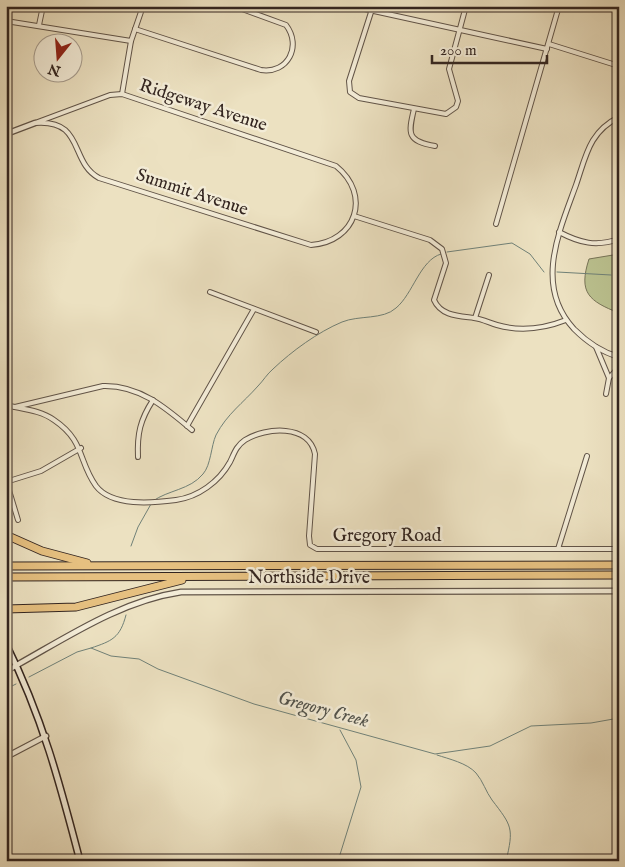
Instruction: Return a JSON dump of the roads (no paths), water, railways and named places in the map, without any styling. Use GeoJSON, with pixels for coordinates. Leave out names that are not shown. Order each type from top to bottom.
{"type":"FeatureCollection","features":[{"type":"Feature","properties":{"kind":"highway"},"geometry":{"type":"LineString","coordinates":[[6,535],[65,559],[112,566]]}},
{"type":"Feature","properties":{"kind":"highway"},"geometry":{"type":"LineString","coordinates":[[6,566],[619,565]]}},
{"type":"Feature","properties":{"kind":"highway"},"geometry":{"type":"LineString","coordinates":[[6,577],[619,575]]}},
{"type":"Feature","properties":{"kind":"highway"},"geometry":{"type":"LineString","coordinates":[[6,609],[76,607],[169,582],[233,576]]}},
{"type":"Feature","properties":{"kind":"main road"},"geometry":{"type":"LineString","coordinates":[[6,644],[17,665],[46,736],[80,861]]}},
{"type":"Feature","properties":{"kind":"street"},"geometry":{"type":"LineString","coordinates":[[39,25],[43,6]]}},
{"type":"Feature","properties":{"kind":"street"},"geometry":{"type":"LineString","coordinates":[[122,94],[131,41],[143,6]]}},
{"type":"Feature","properties":{"kind":"street"},"geometry":{"type":"LineString","coordinates":[[135,29],[261,70],[276,70],[282,66],[290,57],[294,41],[286,26],[234,6]]}},
{"type":"Feature","properties":{"kind":"street"},"geometry":{"type":"LineString","coordinates":[[352,6],[372,8],[459,31],[547,50]]}},
{"type":"Feature","properties":{"kind":"street"},"geometry":{"type":"LineString","coordinates":[[372,8],[349,80],[350,92],[359,98],[446,114],[456,107],[458,101],[449,69],[466,6]]}},
{"type":"Feature","properties":{"kind":"street"},"geometry":{"type":"LineString","coordinates":[[496,224],[560,6]]}},
{"type":"Feature","properties":{"kind":"street"},"geometry":{"type":"LineString","coordinates":[[6,21],[131,41]]}},
{"type":"Feature","properties":{"kind":"street"},"geometry":{"type":"LineString","coordinates":[[549,44],[619,66]]}},
{"type":"Feature","properties":{"kind":"street","name":"Ridgeway Avenue"},"geometry":{"type":"LineString","coordinates":[[6,134],[110,95],[122,94],[336,166],[352,182],[356,205],[354,216]]}},
{"type":"Feature","properties":{"kind":"street"},"geometry":{"type":"LineString","coordinates":[[414,109],[410,127],[411,136],[418,143],[435,146]]}},
{"type":"Feature","properties":{"kind":"street"},"geometry":{"type":"LineString","coordinates":[[619,117],[605,124],[592,140],[559,232],[552,271],[558,305],[566,320],[596,347],[619,358]]}},
{"type":"Feature","properties":{"kind":"street","name":"Summit Avenue"},"geometry":{"type":"LineString","coordinates":[[35,123],[52,123],[69,132],[88,169],[100,178],[300,243],[316,245],[332,240],[342,234],[354,216]]}},
{"type":"Feature","properties":{"kind":"street"},"geometry":{"type":"LineString","coordinates":[[354,216],[437,244],[442,249],[446,262],[434,293],[437,306],[455,316],[475,318],[498,326],[524,330],[552,326],[566,320]]}},
{"type":"Feature","properties":{"kind":"street"},"geometry":{"type":"LineString","coordinates":[[559,232],[580,242],[593,244],[619,239]]}},
{"type":"Feature","properties":{"kind":"street"},"geometry":{"type":"LineString","coordinates":[[475,318],[489,275]]}},
{"type":"Feature","properties":{"kind":"street"},"geometry":{"type":"LineString","coordinates":[[210,292],[316,332]]}},
{"type":"Feature","properties":{"kind":"street"},"geometry":{"type":"LineString","coordinates":[[187,426],[254,309]]}},
{"type":"Feature","properties":{"kind":"street"},"geometry":{"type":"LineString","coordinates":[[596,347],[609,378]]}},
{"type":"Feature","properties":{"kind":"street"},"geometry":{"type":"LineString","coordinates":[[606,394],[609,378],[619,367]]}},
{"type":"Feature","properties":{"kind":"street"},"geometry":{"type":"LineString","coordinates":[[13,407],[103,386],[130,388],[153,400],[192,430]]}},
{"type":"Feature","properties":{"kind":"street"},"geometry":{"type":"LineString","coordinates":[[138,457],[139,425],[153,400]]}},
{"type":"Feature","properties":{"kind":"street","name":"Gregory Road"},"geometry":{"type":"LineString","coordinates":[[6,405],[35,412],[53,419],[72,436],[80,448],[92,477],[104,494],[124,500],[177,500],[191,496],[214,482],[223,472],[233,453],[244,441],[270,432],[297,433],[310,441],[315,454],[309,536],[310,545],[317,549],[619,549]]}},
{"type":"Feature","properties":{"kind":"street"},"geometry":{"type":"LineString","coordinates":[[18,520],[8,487],[9,481],[42,471],[80,448]]}},
{"type":"Feature","properties":{"kind":"street"},"geometry":{"type":"LineString","coordinates":[[558,549],[587,456]]}},
{"type":"Feature","properties":{"kind":"street","name":"Northside Drive"},"geometry":{"type":"LineString","coordinates":[[17,665],[111,613],[158,597],[181,592],[619,591]]}},
{"type":"Feature","properties":{"kind":"street"},"geometry":{"type":"LineString","coordinates":[[6,672],[17,665]]}},
{"type":"Feature","properties":{"kind":"street"},"geometry":{"type":"LineString","coordinates":[[6,757],[46,736]]}},
{"type":"Feature","properties":{"kind":"street"},"geometry":{"type":"LineString","coordinates":[[195,861],[226,858],[271,861]]}},
{"type":"Feature","properties":{"kind":"waterway"},"geometry":{"type":"LineString","coordinates":[[447,252],[512,243],[530,254],[544,272]]}},
{"type":"Feature","properties":{"kind":"waterway"},"geometry":{"type":"LineString","coordinates":[[153,501],[165,494],[185,487],[203,474],[208,466],[214,439],[220,428],[280,362],[306,342],[333,326],[349,320],[391,312],[402,302],[428,263],[434,257],[441,254]]}},
{"type":"Feature","properties":{"kind":"waterway"},"geometry":{"type":"LineString","coordinates":[[557,272],[611,275]]}},
{"type":"Feature","properties":{"kind":"waterway"},"geometry":{"type":"LineString","coordinates":[[131,546],[138,527],[151,504]]}},
{"type":"Feature","properties":{"kind":"waterway"},"geometry":{"type":"LineString","coordinates":[[91,648],[110,641],[118,634],[126,615]]}},
{"type":"Feature","properties":{"kind":"waterway","name":"Gregory Creek"},"geometry":{"type":"LineString","coordinates":[[29,677],[77,652],[91,648],[111,656],[139,659],[158,669],[254,704],[435,754],[490,746],[531,726],[591,723],[619,718]]}},
{"type":"Feature","properties":{"kind":"waterway","name":"Gregory Creek"},"geometry":{"type":"LineString","coordinates":[[6,689],[16,684]]}},
{"type":"Feature","properties":{"kind":"waterway"},"geometry":{"type":"LineString","coordinates":[[338,861],[361,787],[356,760],[340,730]]}},
{"type":"Feature","properties":{"kind":"waterway"},"geometry":{"type":"LineString","coordinates":[[437,755],[463,764],[478,776],[510,828],[510,841],[506,861]]}}]}
